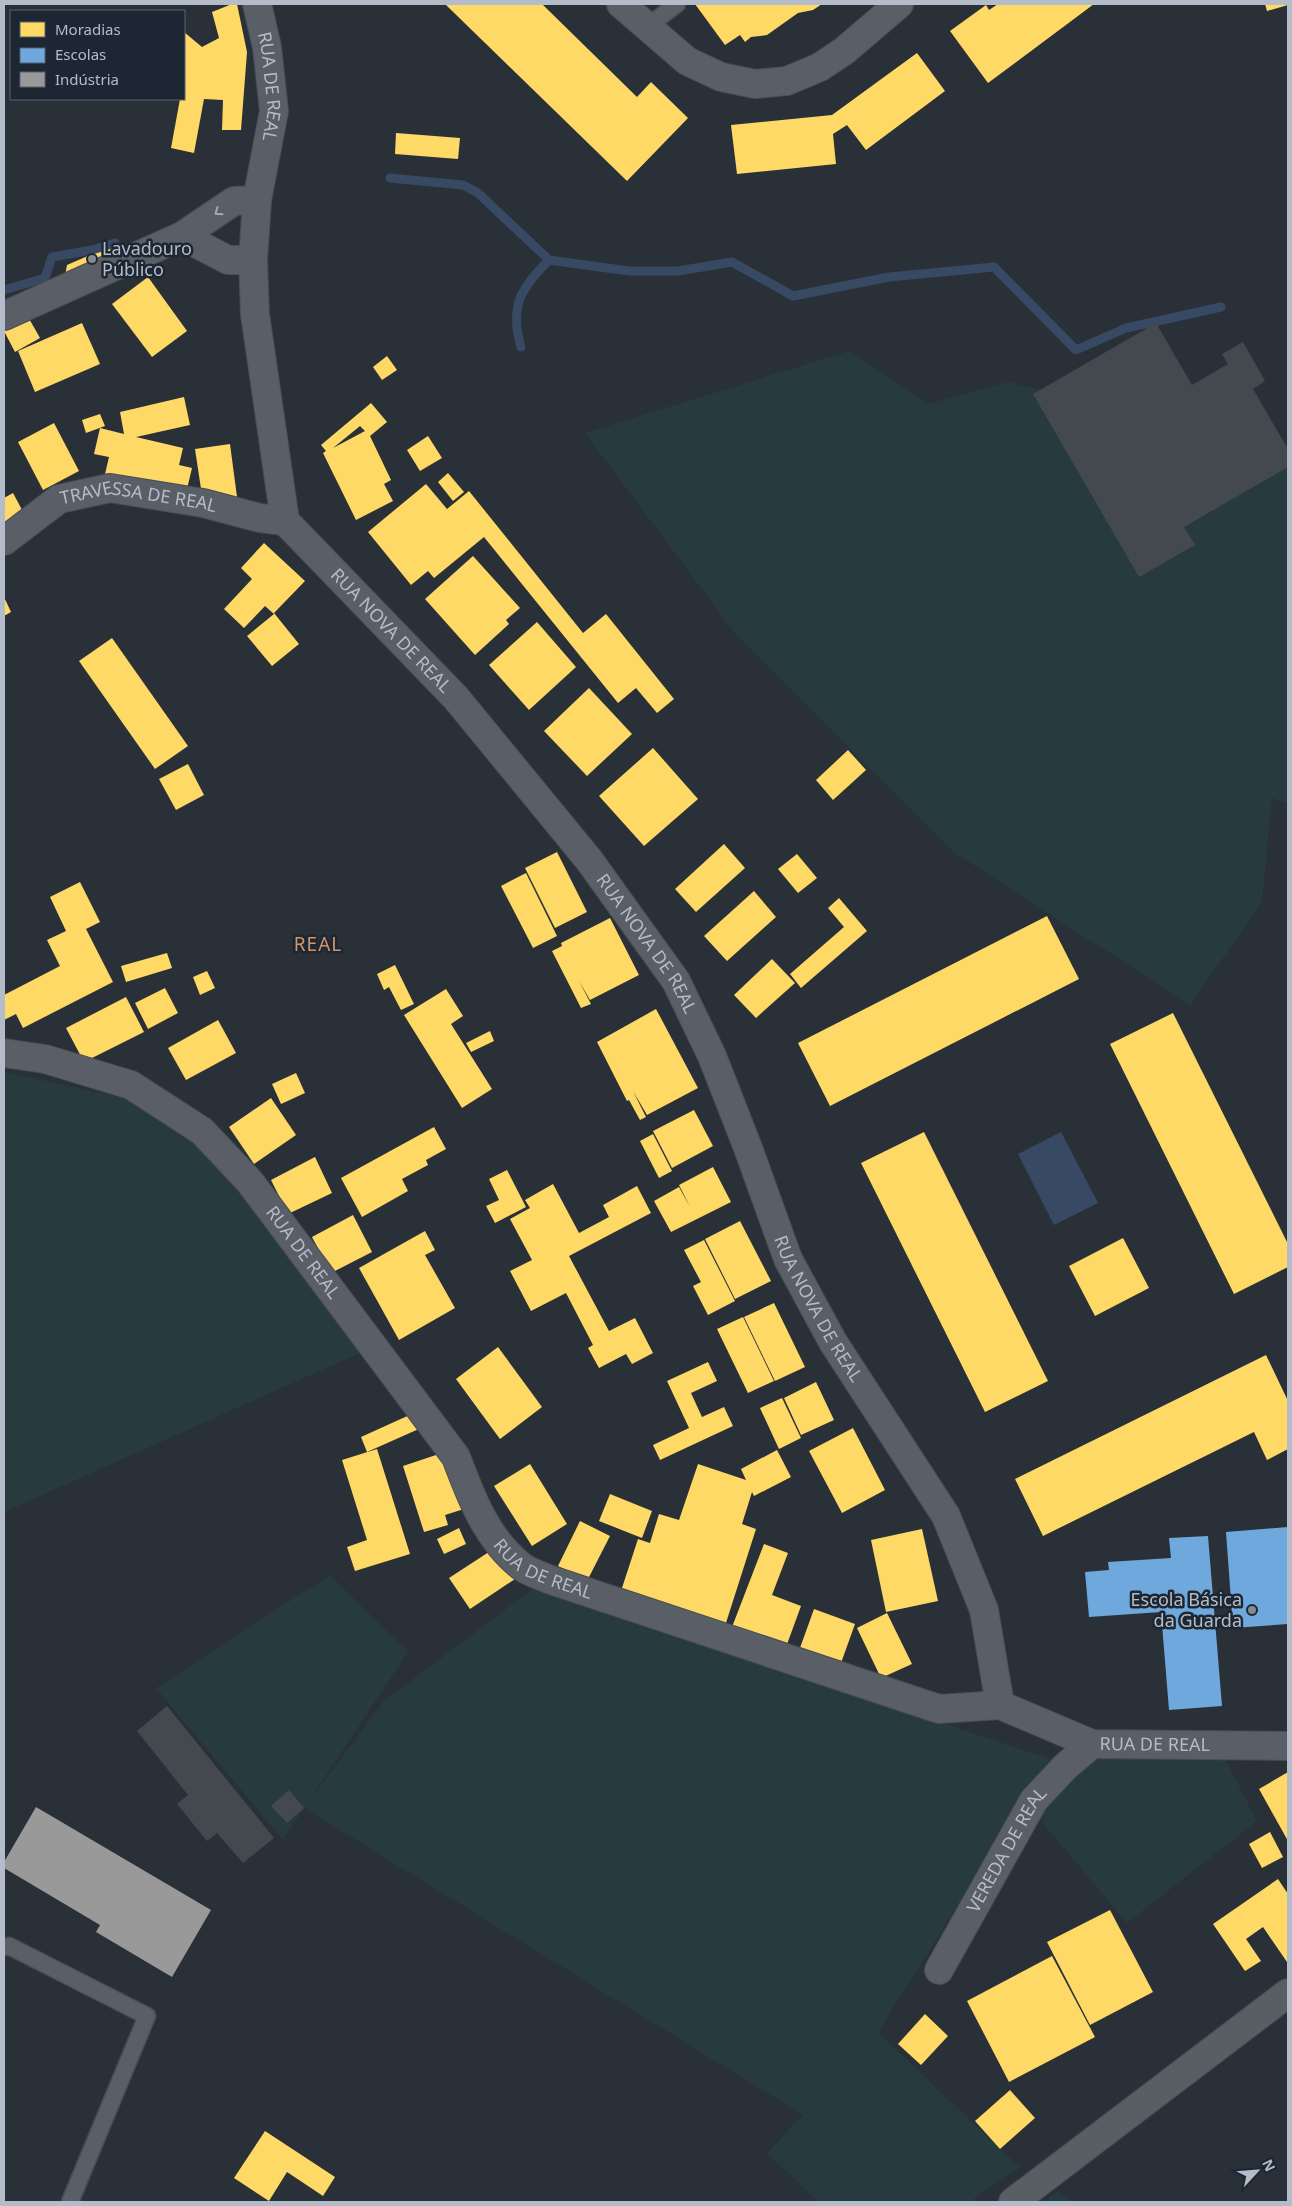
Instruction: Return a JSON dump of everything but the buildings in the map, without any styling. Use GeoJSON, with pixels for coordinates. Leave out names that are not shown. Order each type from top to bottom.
{"type":"FeatureCollection","features":[{"type":"Feature","properties":{"kind":"main road"},"geometry":{"type":"LineString","coordinates":[[1013,2202],[1288,1993]]}},
{"type":"Feature","properties":{"kind":"street","name":"RUA DE REAL"},"geometry":{"type":"LineString","coordinates":[[254,247],[257,200],[274,111],[267,47],[258,4]]}},
{"type":"Feature","properties":{"kind":"street"},"geometry":{"type":"LineString","coordinates":[[621,4],[687,60],[721,77],[755,84],[786,80],[820,67],[844,50],[899,4]]}},
{"type":"Feature","properties":{"kind":"street"},"geometry":{"type":"LineString","coordinates":[[4,316],[182,236],[234,201],[257,200]]}},
{"type":"Feature","properties":{"kind":"street"},"geometry":{"type":"LineString","coordinates":[[182,236],[228,260],[254,247],[255,314],[285,521]]}},
{"type":"Feature","properties":{"kind":"street","name":"TRAVESSA DE REAL"},"geometry":{"type":"LineString","coordinates":[[4,541],[59,499],[110,488],[204,503],[260,518],[285,521]]}},
{"type":"Feature","properties":{"kind":"street","name":"RUA NOVA DE REAL"},"geometry":{"type":"LineString","coordinates":[[285,521],[456,698],[589,860],[676,981],[712,1056],[788,1259],[834,1342],[946,1516],[984,1610],[1000,1706]]}},
{"type":"Feature","properties":{"kind":"street","name":"RUA DE REAL"},"geometry":{"type":"LineString","coordinates":[[4,1053],[45,1059],[131,1085],[202,1131],[250,1182],[456,1457],[469,1491],[490,1534],[521,1567],[548,1579],[939,1709],[1000,1706],[1092,1744],[1288,1746]]}},
{"type":"Feature","properties":{"kind":"street","name":"VEREDA DE REAL"},"geometry":{"type":"LineString","coordinates":[[939,1970],[1034,1800],[1066,1766],[1092,1744]]}},
{"type":"Feature","properties":{"kind":"lane"},"geometry":{"type":"LineString","coordinates":[[648,27],[677,4]]}},
{"type":"Feature","properties":{"kind":"lane"},"geometry":{"type":"LineString","coordinates":[[4,1947],[9,1946],[147,2016],[70,2202]]}},
{"type":"Feature","properties":{"kind":"green space"},"geometry":{"type":"Polygon","coordinates":[[[849,351],[928,404],[1008,382],[1264,444],[1288,464],[1288,804],[1272,798],[1262,902],[1190,1005],[955,853],[733,631],[585,433],[849,351]]]}},
{"type":"Feature","properties":{"kind":"green space"},"geometry":{"type":"Polygon","coordinates":[[[6,1072],[136,1101],[226,1166],[360,1353],[4,1512],[4,1081],[6,1072]]]}},
{"type":"Feature","properties":{"kind":"green space"},"geometry":{"type":"Polygon","coordinates":[[[330,1575],[408,1652],[307,1804],[384,1701],[534,1588],[1051,1759],[1222,1753],[1257,1821],[1127,1923],[1024,1801],[878,2032],[1019,2167],[970,2202],[819,2202],[767,2153],[803,2115],[304,1808],[283,1840],[156,1688],[330,1575]]]}},
{"type":"Feature","properties":{"kind":"green space"},"geometry":{"type":"Polygon","coordinates":[[[1058,2191],[1071,2202],[1043,2202],[1058,2191]]]}},
{"type":"Feature","properties":{"kind":"water"},"geometry":{"type":"Polygon","coordinates":[[[1061,1132],[1098,1203],[1054,1225],[1018,1154],[1061,1132]]]}},
{"type":"Feature","properties":{"kind":"waterway"},"geometry":{"type":"LineString","coordinates":[[390,178],[463,185],[478,193],[549,260],[531,280],[520,299],[516,320],[521,347]]}},
{"type":"Feature","properties":{"kind":"waterway"},"geometry":{"type":"LineString","coordinates":[[4,290],[45,278],[52,257],[92,250],[115,243]]}},
{"type":"Feature","properties":{"kind":"waterway"},"geometry":{"type":"LineString","coordinates":[[549,260],[629,271],[678,271],[732,262],[793,296],[889,277],[994,267],[1076,350],[1126,328],[1221,307]]}},
{"type":"Feature","properties":{"kind":"place","name":"Lavadouro Público"},"geometry":{"type":"Point","coordinates":[92,259]}},
{"type":"Feature","properties":{"kind":"place","name":"Escola Básica da Guarda"},"geometry":{"type":"Point","coordinates":[1252,1610]}},
{"type":"Feature","properties":{"kind":"district","name":"REAL"},"geometry":{"type":"Point","coordinates":[318,944]}}]}
